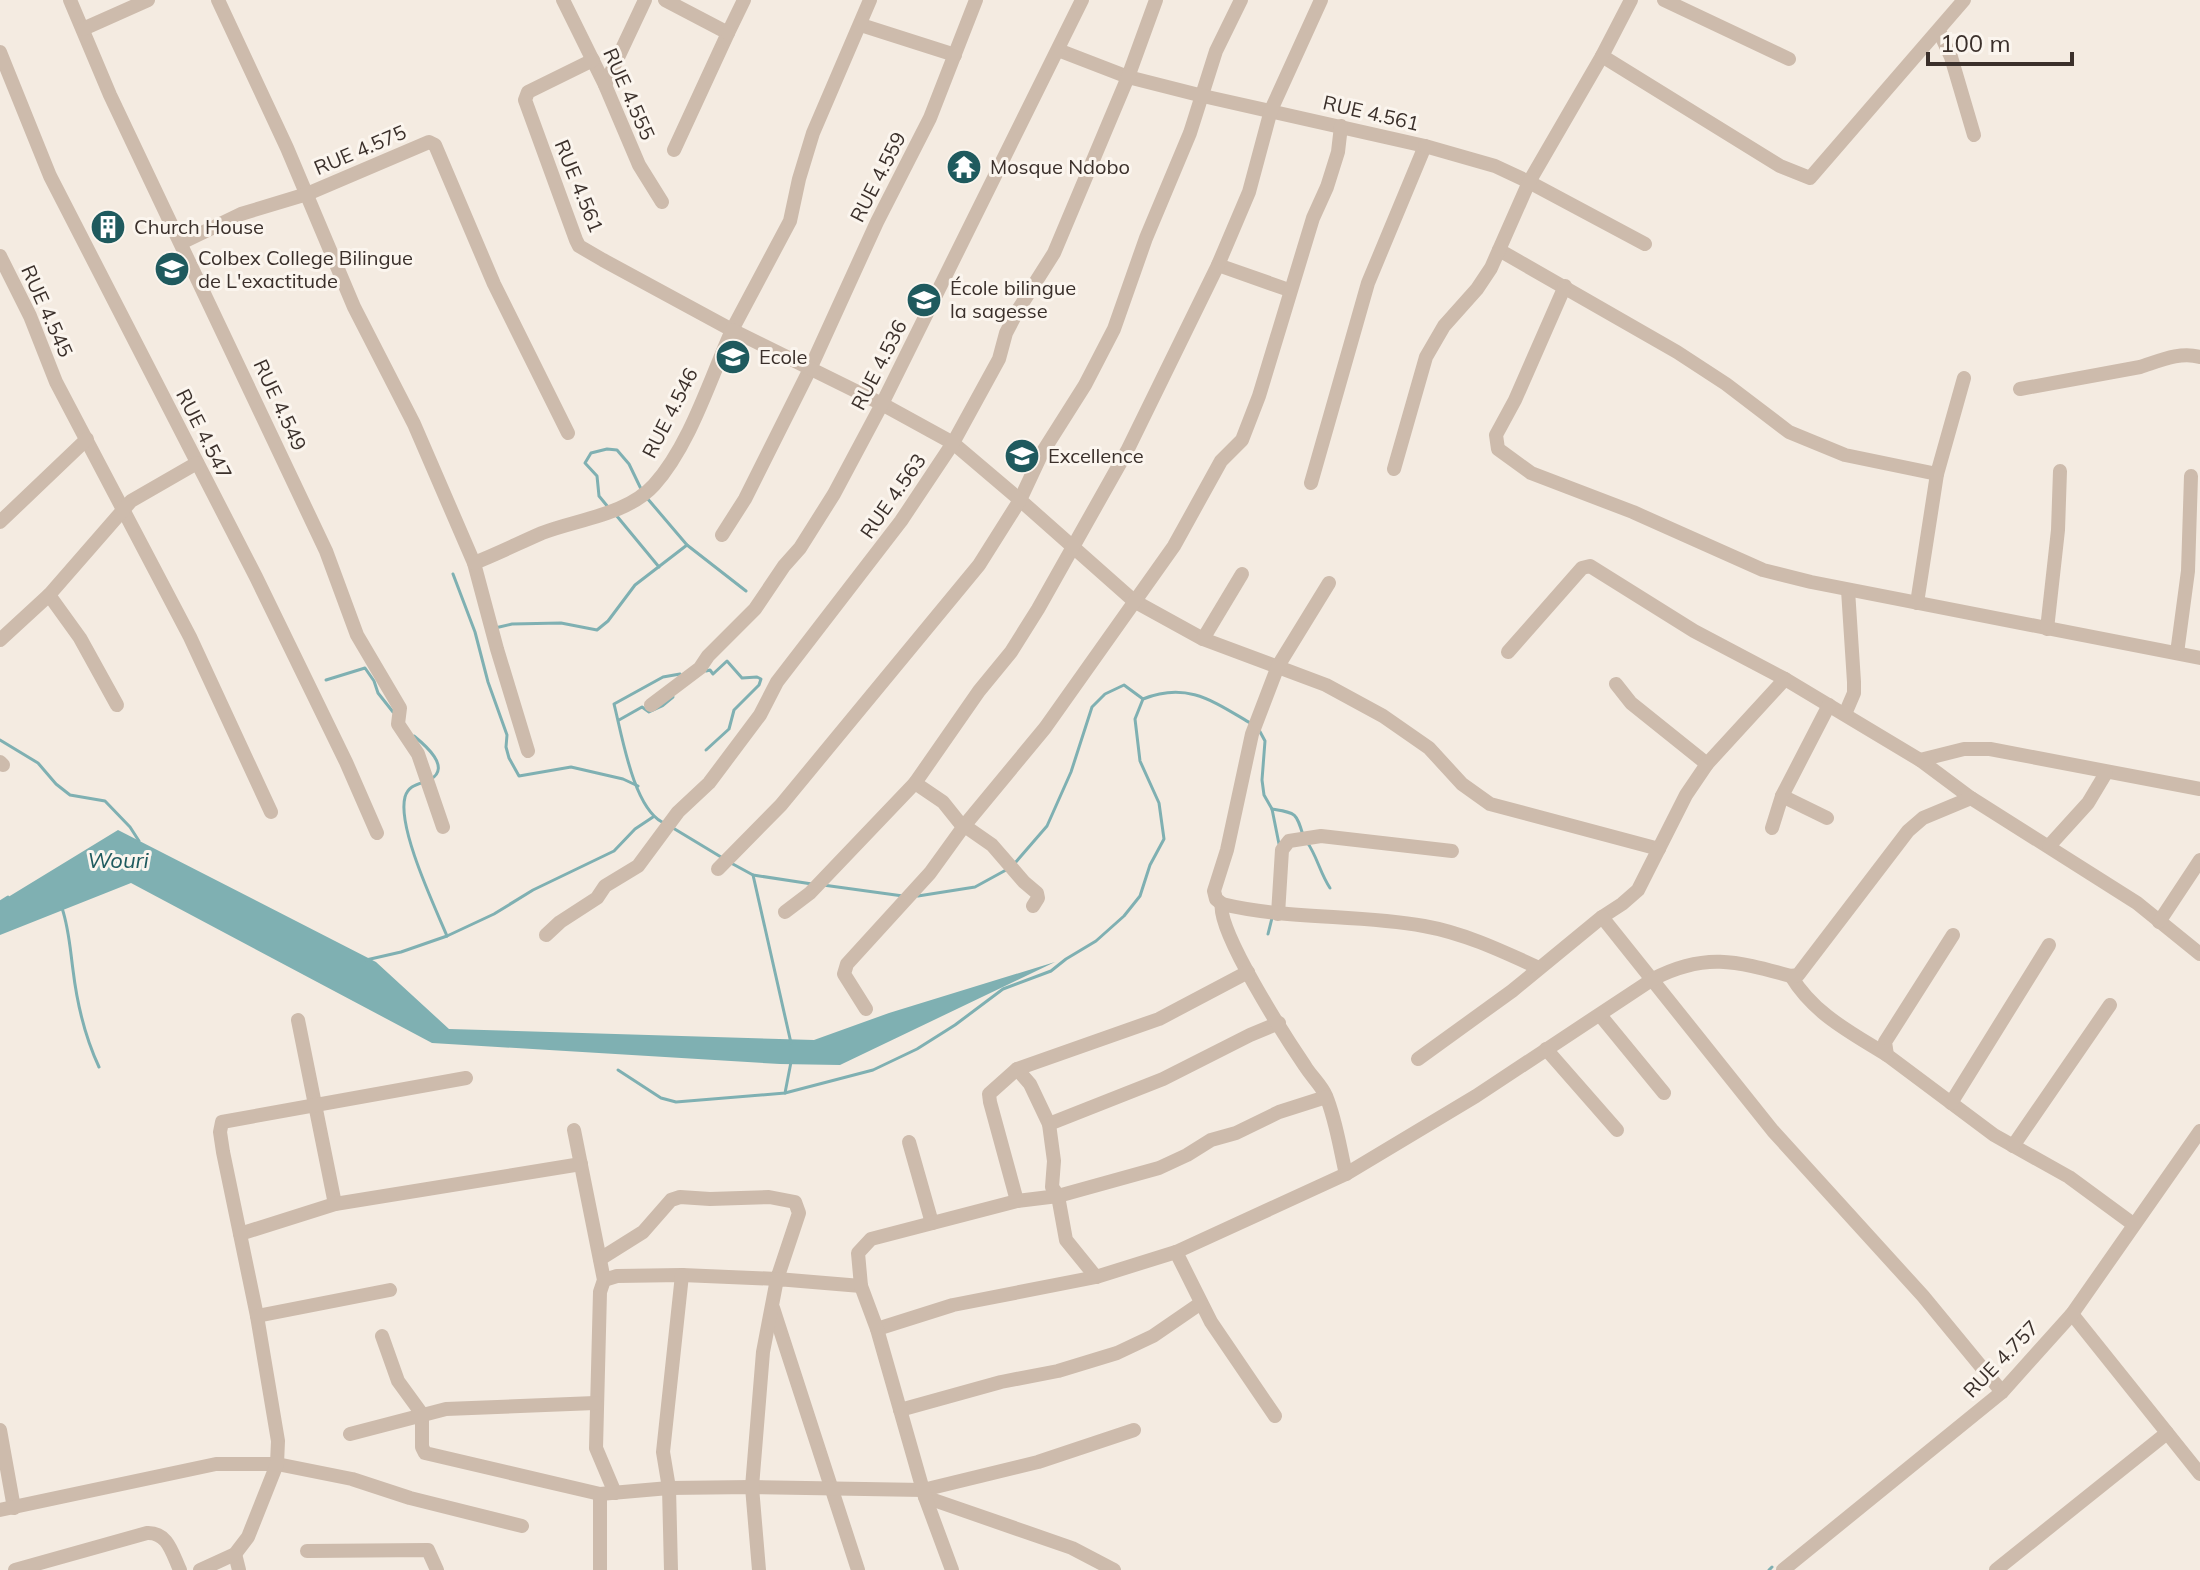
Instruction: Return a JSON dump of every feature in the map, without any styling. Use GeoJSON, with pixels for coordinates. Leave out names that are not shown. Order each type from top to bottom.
{"type":"FeatureCollection","features":[{"type":"Feature","properties":{"kind":"street","name":"RUE 4.549"},"geometry":{"type":"LineString","coordinates":[[70,0],[110,95],[326,551],[363,648],[400,708],[398,724],[418,754],[443,827]]}},
{"type":"Feature","properties":{"kind":"street"},"geometry":{"type":"LineString","coordinates":[[83,29],[148,0]]}},
{"type":"Feature","properties":{"kind":"street"},"geometry":{"type":"LineString","coordinates":[[218,0],[307,194],[354,307],[414,424],[474,563],[528,751]]}},
{"type":"Feature","properties":{"kind":"street","name":"RUE 4.555"},"geometry":{"type":"LineString","coordinates":[[563,0],[605,85],[612,108],[639,165],[662,202]]}},
{"type":"Feature","properties":{"kind":"street"},"geometry":{"type":"LineString","coordinates":[[605,85],[645,0]]}},
{"type":"Feature","properties":{"kind":"street"},"geometry":{"type":"LineString","coordinates":[[665,0],[728,33]]}},
{"type":"Feature","properties":{"kind":"street"},"geometry":{"type":"LineString","coordinates":[[674,150],[744,0]]}},
{"type":"Feature","properties":{"kind":"street","name":"RUE 4.546"},"geometry":{"type":"LineString","coordinates":[[474,563],[543,533],[600,515],[638,498],[654,485],[679,448],[732,330],[790,221],[813,133],[870,0]]}},
{"type":"Feature","properties":{"kind":"street","name":"RUE 4.559"},"geometry":{"type":"LineString","coordinates":[[722,535],[745,499],[810,369],[877,222],[930,118],[976,0]]}},
{"type":"Feature","properties":{"kind":"street","name":"RUE 4.536"},"geometry":{"type":"LineString","coordinates":[[651,705],[700,668],[766,595],[834,494],[882,404],[1082,0]]}},
{"type":"Feature","properties":{"kind":"street","name":"RUE 4.563"},"geometry":{"type":"LineString","coordinates":[[546,935],[597,898],[605,886],[638,866],[670,821],[709,783],[760,715],[777,682],[901,521],[953,443],[999,359],[1006,333],[1018,310],[1054,253],[1128,77],[1156,0]]}},
{"type":"Feature","properties":{"kind":"street"},"geometry":{"type":"LineString","coordinates":[[718,869],[781,805],[979,565],[1020,500],[1042,453],[1085,385],[1114,329],[1146,238],[1203,96],[1216,51],[1241,0]]}},
{"type":"Feature","properties":{"kind":"street"},"geometry":{"type":"LineString","coordinates":[[785,912],[810,893],[915,783],[979,691],[1011,652],[1127,451],[1218,265],[1249,192],[1271,110],[1321,0]]}},
{"type":"Feature","properties":{"kind":"street"},"geometry":{"type":"LineString","coordinates":[[1394,469],[1426,357],[1444,326],[1477,289],[1499,250],[1529,182],[1631,0]]}},
{"type":"Feature","properties":{"kind":"street"},"geometry":{"type":"LineString","coordinates":[[1664,0],[1789,59]]}},
{"type":"Feature","properties":{"kind":"street"},"geometry":{"type":"LineString","coordinates":[[1602,56],[1780,166],[1810,178],[1964,0]]}},
{"type":"Feature","properties":{"kind":"street"},"geometry":{"type":"LineString","coordinates":[[861,25],[955,55]]}},
{"type":"Feature","properties":{"kind":"street"},"geometry":{"type":"LineString","coordinates":[[1939,31],[1951,57],[1974,135]]}},
{"type":"Feature","properties":{"kind":"street","name":"RUE 4.561"},"geometry":{"type":"LineString","coordinates":[[1058,50],[1128,77],[1425,146],[1368,283],[1311,483]]}},
{"type":"Feature","properties":{"kind":"street","name":"RUE 4.547"},"geometry":{"type":"LineString","coordinates":[[0,52],[50,176],[256,577],[377,833]]}},
{"type":"Feature","properties":{"kind":"street","name":"RUE 4.561"},"geometry":{"type":"LineString","coordinates":[[593,60],[525,95],[579,246],[732,330]]}},
{"type":"Feature","properties":{"kind":"street"},"geometry":{"type":"LineString","coordinates":[[866,1009],[843,970],[869,937],[930,873],[964,826],[1053,717],[1174,546],[1221,461],[1242,440],[1259,396],[1289,290],[1338,152],[1341,126]]}},
{"type":"Feature","properties":{"kind":"street","name":"RUE 4.575"},"geometry":{"type":"LineString","coordinates":[[181,243],[241,214],[307,194],[429,142],[435,145],[500,296],[568,433]]}},
{"type":"Feature","properties":{"kind":"street"},"geometry":{"type":"LineString","coordinates":[[1425,146],[1495,166],[1645,244]]}},
{"type":"Feature","properties":{"kind":"street"},"geometry":{"type":"LineString","coordinates":[[1499,250],[1677,352],[1726,384],[1789,432],[1845,455],[1937,474]]}},
{"type":"Feature","properties":{"kind":"street","name":"RUE 4.545"},"geometry":{"type":"LineString","coordinates":[[0,256],[30,316],[56,382],[190,637],[271,812]]}},
{"type":"Feature","properties":{"kind":"street"},"geometry":{"type":"LineString","coordinates":[[1218,265],[1289,290]]}},
{"type":"Feature","properties":{"kind":"street"},"geometry":{"type":"LineString","coordinates":[[1565,286],[1515,400],[1496,435],[1498,449],[1531,473],[1633,512],[1763,570],[1848,590],[2200,658]]}},
{"type":"Feature","properties":{"kind":"street"},"geometry":{"type":"LineString","coordinates":[[732,330],[882,404],[953,443],[1134,601],[1203,639],[1326,685],[1383,716],[1429,748],[1462,784],[1490,804],[1659,849]]}},
{"type":"Feature","properties":{"kind":"street"},"geometry":{"type":"LineString","coordinates":[[2020,389],[2140,367],[2153,361],[2187,355],[2200,357]]}},
{"type":"Feature","properties":{"kind":"street"},"geometry":{"type":"LineString","coordinates":[[1917,603],[1937,474],[1964,378]]}},
{"type":"Feature","properties":{"kind":"street"},"geometry":{"type":"LineString","coordinates":[[0,522],[87,439]]}},
{"type":"Feature","properties":{"kind":"street"},"geometry":{"type":"LineString","coordinates":[[0,640],[49,595],[124,507],[197,463]]}},
{"type":"Feature","properties":{"kind":"street"},"geometry":{"type":"LineString","coordinates":[[2047,629],[2058,530],[2060,471]]}},
{"type":"Feature","properties":{"kind":"street"},"geometry":{"type":"LineString","coordinates":[[2177,653],[2188,571],[2191,476]]}},
{"type":"Feature","properties":{"kind":"street"},"geometry":{"type":"LineString","coordinates":[[1508,652],[1582,568],[1590,566],[1694,631],[1785,679],[1920,760],[1971,798],[2137,903],[2200,954]]}},
{"type":"Feature","properties":{"kind":"street"},"geometry":{"type":"LineString","coordinates":[[1203,639],[1242,574]]}},
{"type":"Feature","properties":{"kind":"street"},"geometry":{"type":"LineString","coordinates":[[1329,583],[1278,666],[1252,734],[1227,850],[1214,891],[1216,899],[1222,904],[1278,914],[1426,926],[1480,941],[1539,968]]}},
{"type":"Feature","properties":{"kind":"street"},"geometry":{"type":"LineString","coordinates":[[1845,714],[1854,693],[1848,590]]}},
{"type":"Feature","properties":{"kind":"street"},"geometry":{"type":"LineString","coordinates":[[49,595],[80,638],[117,705]]}},
{"type":"Feature","properties":{"kind":"street"},"geometry":{"type":"LineString","coordinates":[[1418,1059],[1512,991],[1638,890],[1686,795],[1707,764],[1785,679]]}},
{"type":"Feature","properties":{"kind":"street"},"geometry":{"type":"LineString","coordinates":[[1616,684],[1631,703],[1707,764]]}},
{"type":"Feature","properties":{"kind":"street"},"geometry":{"type":"LineString","coordinates":[[1772,828],[1782,796],[1829,705]]}},
{"type":"Feature","properties":{"kind":"street"},"geometry":{"type":"LineString","coordinates":[[1920,760],[1964,749],[1990,749],[2200,789]]}},
{"type":"Feature","properties":{"kind":"street"},"geometry":{"type":"LineString","coordinates":[[2049,846],[2088,803],[2106,773]]}},
{"type":"Feature","properties":{"kind":"street"},"geometry":{"type":"LineString","coordinates":[[915,783],[943,802],[964,826],[992,845],[1037,893],[1038,898],[1033,906]]}},
{"type":"Feature","properties":{"kind":"street"},"geometry":{"type":"LineString","coordinates":[[1782,796],[1827,818]]}},
{"type":"Feature","properties":{"kind":"street"},"geometry":{"type":"LineString","coordinates":[[877,1329],[953,1305],[1096,1277],[1176,1252],[1346,1174],[1476,1096],[1653,979],[1690,963],[1724,961],[1798,975],[1908,831],[1923,818],[1971,798]]}},
{"type":"Feature","properties":{"kind":"street"},"geometry":{"type":"LineString","coordinates":[[1278,914],[1282,850],[1289,841],[1321,836],[1452,851]]}},
{"type":"Feature","properties":{"kind":"street"},"geometry":{"type":"LineString","coordinates":[[2159,922],[2200,860]]}},
{"type":"Feature","properties":{"kind":"street"},"geometry":{"type":"LineString","coordinates":[[1222,904],[1220,911],[1223,921],[1248,972],[1326,1097],[1346,1174]]}},
{"type":"Feature","properties":{"kind":"street"},"geometry":{"type":"LineString","coordinates":[[1602,917],[1773,1131],[1923,1296],[2002,1392]]}},
{"type":"Feature","properties":{"kind":"street"},"geometry":{"type":"LineString","coordinates":[[1887,1055],[1885,1042],[1953,935]]}},
{"type":"Feature","properties":{"kind":"street"},"geometry":{"type":"LineString","coordinates":[[1951,1103],[2049,945]]}},
{"type":"Feature","properties":{"kind":"street"},"geometry":{"type":"LineString","coordinates":[[1017,1201],[989,1094],[1017,1069],[1159,1019],[1248,972]]}},
{"type":"Feature","properties":{"kind":"street"},"geometry":{"type":"LineString","coordinates":[[1791,976],[1803,997],[1827,1017],[1887,1055],[2013,1146],[2069,1177],[2133,1224]]}},
{"type":"Feature","properties":{"kind":"street"},"geometry":{"type":"LineString","coordinates":[[2013,1146],[2110,1005]]}},
{"type":"Feature","properties":{"kind":"street"},"geometry":{"type":"LineString","coordinates":[[1600,1015],[1664,1093]]}},
{"type":"Feature","properties":{"kind":"street"},"geometry":{"type":"LineString","coordinates":[[298,1020],[335,1204]]}},
{"type":"Feature","properties":{"kind":"street"},"geometry":{"type":"LineString","coordinates":[[1049,1124],[1163,1079],[1279,1023]]}},
{"type":"Feature","properties":{"kind":"street"},"geometry":{"type":"LineString","coordinates":[[1546,1049],[1617,1130]]}},
{"type":"Feature","properties":{"kind":"street"},"geometry":{"type":"LineString","coordinates":[[1017,1069],[1030,1084],[1049,1124],[1054,1161],[1052,1187],[1058,1196],[1066,1240],[1096,1277]]}},
{"type":"Feature","properties":{"kind":"street"},"geometry":{"type":"LineString","coordinates":[[200,1570],[235,1554],[248,1537],[277,1464],[278,1441],[257,1316],[223,1152],[222,1122],[466,1078]]}},
{"type":"Feature","properties":{"kind":"street"},"geometry":{"type":"LineString","coordinates":[[952,1570],[924,1494],[877,1329],[861,1286],[858,1253],[863,1245],[871,1239],[932,1223],[1017,1201],[1058,1196],[1159,1168],[1211,1140],[1236,1133],[1279,1112],[1326,1097]]}},
{"type":"Feature","properties":{"kind":"street"},"geometry":{"type":"LineString","coordinates":[[574,1130],[604,1280],[600,1292],[600,1352],[595,1403],[596,1448],[608,1493],[600,1570]]}},
{"type":"Feature","properties":{"kind":"street","name":"RUE 4.757"},"geometry":{"type":"LineString","coordinates":[[1783,1570],[2002,1392],[2072,1314],[2200,1131]]}},
{"type":"Feature","properties":{"kind":"street"},"geometry":{"type":"LineString","coordinates":[[909,1142],[932,1223]]}},
{"type":"Feature","properties":{"kind":"street"},"geometry":{"type":"LineString","coordinates":[[240,1234],[335,1204],[581,1164]]}},
{"type":"Feature","properties":{"kind":"street"},"geometry":{"type":"LineString","coordinates":[[600,1259],[643,1232],[671,1200],[680,1197],[769,1197],[795,1202],[799,1213],[777,1279],[763,1352],[752,1487],[759,1570]]}},
{"type":"Feature","properties":{"kind":"street"},"geometry":{"type":"LineString","coordinates":[[1176,1252],[1201,1303],[1275,1416]]}},
{"type":"Feature","properties":{"kind":"street"},"geometry":{"type":"LineString","coordinates":[[604,1280],[617,1276],[682,1275],[861,1286]]}},
{"type":"Feature","properties":{"kind":"street"},"geometry":{"type":"LineString","coordinates":[[671,1570],[669,1488],[663,1452],[682,1275]]}},
{"type":"Feature","properties":{"kind":"street"},"geometry":{"type":"LineString","coordinates":[[257,1316],[390,1290]]}},
{"type":"Feature","properties":{"kind":"street"},"geometry":{"type":"LineString","coordinates":[[900,1410],[1001,1382],[1058,1371],[1117,1353],[1153,1336],[1201,1303]]}},
{"type":"Feature","properties":{"kind":"street"},"geometry":{"type":"LineString","coordinates":[[773,1307],[858,1570]]}},
{"type":"Feature","properties":{"kind":"street"},"geometry":{"type":"LineString","coordinates":[[2072,1314],[2200,1474]]}},
{"type":"Feature","properties":{"kind":"street"},"geometry":{"type":"LineString","coordinates":[[382,1336],[398,1381],[422,1414],[422,1447],[432,1457],[484,1465],[608,1493],[669,1488],[831,1487],[924,1494],[1072,1548],[1114,1570]]}},
{"type":"Feature","properties":{"kind":"street"},"geometry":{"type":"LineString","coordinates":[[350,1434],[446,1409],[595,1403]]}},
{"type":"Feature","properties":{"kind":"street"},"geometry":{"type":"LineString","coordinates":[[0,1430],[7,1509],[216,1464],[277,1464],[352,1479],[410,1498],[522,1526]]}},
{"type":"Feature","properties":{"kind":"street"},"geometry":{"type":"LineString","coordinates":[[924,1494],[1038,1462],[1134,1430]]}},
{"type":"Feature","properties":{"kind":"street"},"geometry":{"type":"LineString","coordinates":[[1996,1570],[2167,1433]]}},
{"type":"Feature","properties":{"kind":"street"},"geometry":{"type":"LineString","coordinates":[[15,1570],[147,1533],[164,1536],[180,1570]]}},
{"type":"Feature","properties":{"kind":"street"},"geometry":{"type":"LineString","coordinates":[[307,1551],[428,1550],[437,1570]]}},
{"type":"Feature","properties":{"kind":"street"},"geometry":{"type":"LineString","coordinates":[[235,1554],[239,1570]]}},
{"type":"Feature","properties":{"kind":"water","name":"Wouri"},"geometry":{"type":"Polygon","coordinates":[[[118,830],[376,962],[449,1029],[814,1040],[889,1013],[1055,962],[840,1065],[432,1043],[131,883],[0,935],[0,902],[118,830]]]}},
{"type":"Feature","properties":{"kind":"waterway"},"geometry":{"type":"LineString","coordinates":[[608,507],[599,496],[597,476],[585,463],[591,453],[617,450],[629,464],[642,491]]}},
{"type":"Feature","properties":{"kind":"waterway"},"geometry":{"type":"LineString","coordinates":[[647,498],[687,545],[746,591]]}},
{"type":"Feature","properties":{"kind":"waterway"},"geometry":{"type":"LineString","coordinates":[[616,515],[659,567]]}},
{"type":"Feature","properties":{"kind":"waterway"},"geometry":{"type":"LineString","coordinates":[[495,628],[512,624],[561,623],[597,630],[608,621],[635,585],[687,545]]}},
{"type":"Feature","properties":{"kind":"waterway"},"geometry":{"type":"LineString","coordinates":[[453,574],[475,632],[488,682],[507,735],[509,758],[519,776],[571,767],[623,779],[638,786]]}},
{"type":"Feature","properties":{"kind":"waterway"},"geometry":{"type":"LineString","coordinates":[[706,671],[710,670],[713,674],[727,661],[742,678],[761,679],[759,685],[734,710],[729,729],[706,750]]}},
{"type":"Feature","properties":{"kind":"waterway"},"geometry":{"type":"LineString","coordinates":[[326,680],[365,668],[378,693],[393,712]]}},
{"type":"Feature","properties":{"kind":"waterway"},"geometry":{"type":"LineString","coordinates":[[662,822],[652,814],[636,786],[614,704],[663,677],[680,674]]}},
{"type":"Feature","properties":{"kind":"waterway"},"geometry":{"type":"LineString","coordinates":[[1015,863],[1047,826],[1071,772],[1092,707],[1105,694],[1124,685],[1143,699]]}},
{"type":"Feature","properties":{"kind":"waterway"},"geometry":{"type":"LineString","coordinates":[[618,1070],[661,1098],[676,1102],[785,1093],[873,1070],[917,1049],[1003,989],[1051,971],[1096,941],[1124,916],[1140,896],[1150,865],[1164,839],[1159,803],[1140,761],[1135,719],[1143,699],[1159,694],[1187,693],[1213,702],[1252,724]]}},
{"type":"Feature","properties":{"kind":"waterway"},"geometry":{"type":"LineString","coordinates":[[619,720],[642,707],[649,712],[673,697]]}},
{"type":"Feature","properties":{"kind":"waterway"},"geometry":{"type":"LineString","coordinates":[[1258,728],[1265,741],[1264,795],[1272,809],[1279,844]]}},
{"type":"Feature","properties":{"kind":"waterway"},"geometry":{"type":"LineString","coordinates":[[414,736],[437,762],[436,774],[431,779]]}},
{"type":"Feature","properties":{"kind":"waterway"},"geometry":{"type":"LineString","coordinates":[[0,740],[38,763],[70,795],[105,801],[139,841]]}},
{"type":"Feature","properties":{"kind":"waterway"},"geometry":{"type":"LineString","coordinates":[[424,782],[412,787],[406,794],[406,827],[418,866],[447,936]]}},
{"type":"Feature","properties":{"kind":"waterway"},"geometry":{"type":"LineString","coordinates":[[1272,809],[1294,815],[1303,835]]}},
{"type":"Feature","properties":{"kind":"waterway"},"geometry":{"type":"LineString","coordinates":[[366,960],[447,936],[494,914],[533,890],[614,851],[635,829],[653,817]]}},
{"type":"Feature","properties":{"kind":"waterway"},"geometry":{"type":"LineString","coordinates":[[673,828],[721,857]]}},
{"type":"Feature","properties":{"kind":"waterway"},"geometry":{"type":"LineString","coordinates":[[1307,842],[1330,888]]}},
{"type":"Feature","properties":{"kind":"waterway"},"geometry":{"type":"LineString","coordinates":[[731,863],[753,875],[812,884]]}},
{"type":"Feature","properties":{"kind":"waterway"},"geometry":{"type":"LineString","coordinates":[[918,896],[975,887],[1006,870]]}},
{"type":"Feature","properties":{"kind":"waterway"},"geometry":{"type":"LineString","coordinates":[[753,875],[791,1043]]}},
{"type":"Feature","properties":{"kind":"waterway"},"geometry":{"type":"LineString","coordinates":[[823,885],[903,896]]}},
{"type":"Feature","properties":{"kind":"waterway"},"geometry":{"type":"LineString","coordinates":[[0,902],[8,897]]}},
{"type":"Feature","properties":{"kind":"waterway"},"geometry":{"type":"LineString","coordinates":[[62,908],[79,1007],[99,1067]]}},
{"type":"Feature","properties":{"kind":"waterway"},"geometry":{"type":"LineString","coordinates":[[1268,934],[1272,918]]}},
{"type":"Feature","properties":{"kind":"waterway"},"geometry":{"type":"LineString","coordinates":[[785,1093],[791,1062]]}},
{"type":"Feature","properties":{"kind":"waterway"},"geometry":{"type":"LineString","coordinates":[[1769,1570],[1772,1567]]}},
{"type":"Feature","properties":{"kind":"place","name":"Mosque Ndobo"},"geometry":{"type":"Point","coordinates":[964,167]}},
{"type":"Feature","properties":{"kind":"place","name":"Church House"},"geometry":{"type":"Point","coordinates":[108,227]}},
{"type":"Feature","properties":{"kind":"place","name":"Colbex College Bilingue de L'exactitude"},"geometry":{"type":"Point","coordinates":[172,269]}},
{"type":"Feature","properties":{"kind":"place","name":"École bilingue la sagesse"},"geometry":{"type":"Point","coordinates":[924,300]}},
{"type":"Feature","properties":{"kind":"place","name":"Ecole"},"geometry":{"type":"Point","coordinates":[733,357]}},
{"type":"Feature","properties":{"kind":"place","name":"Excellence"},"geometry":{"type":"Point","coordinates":[1022,456]}}]}
